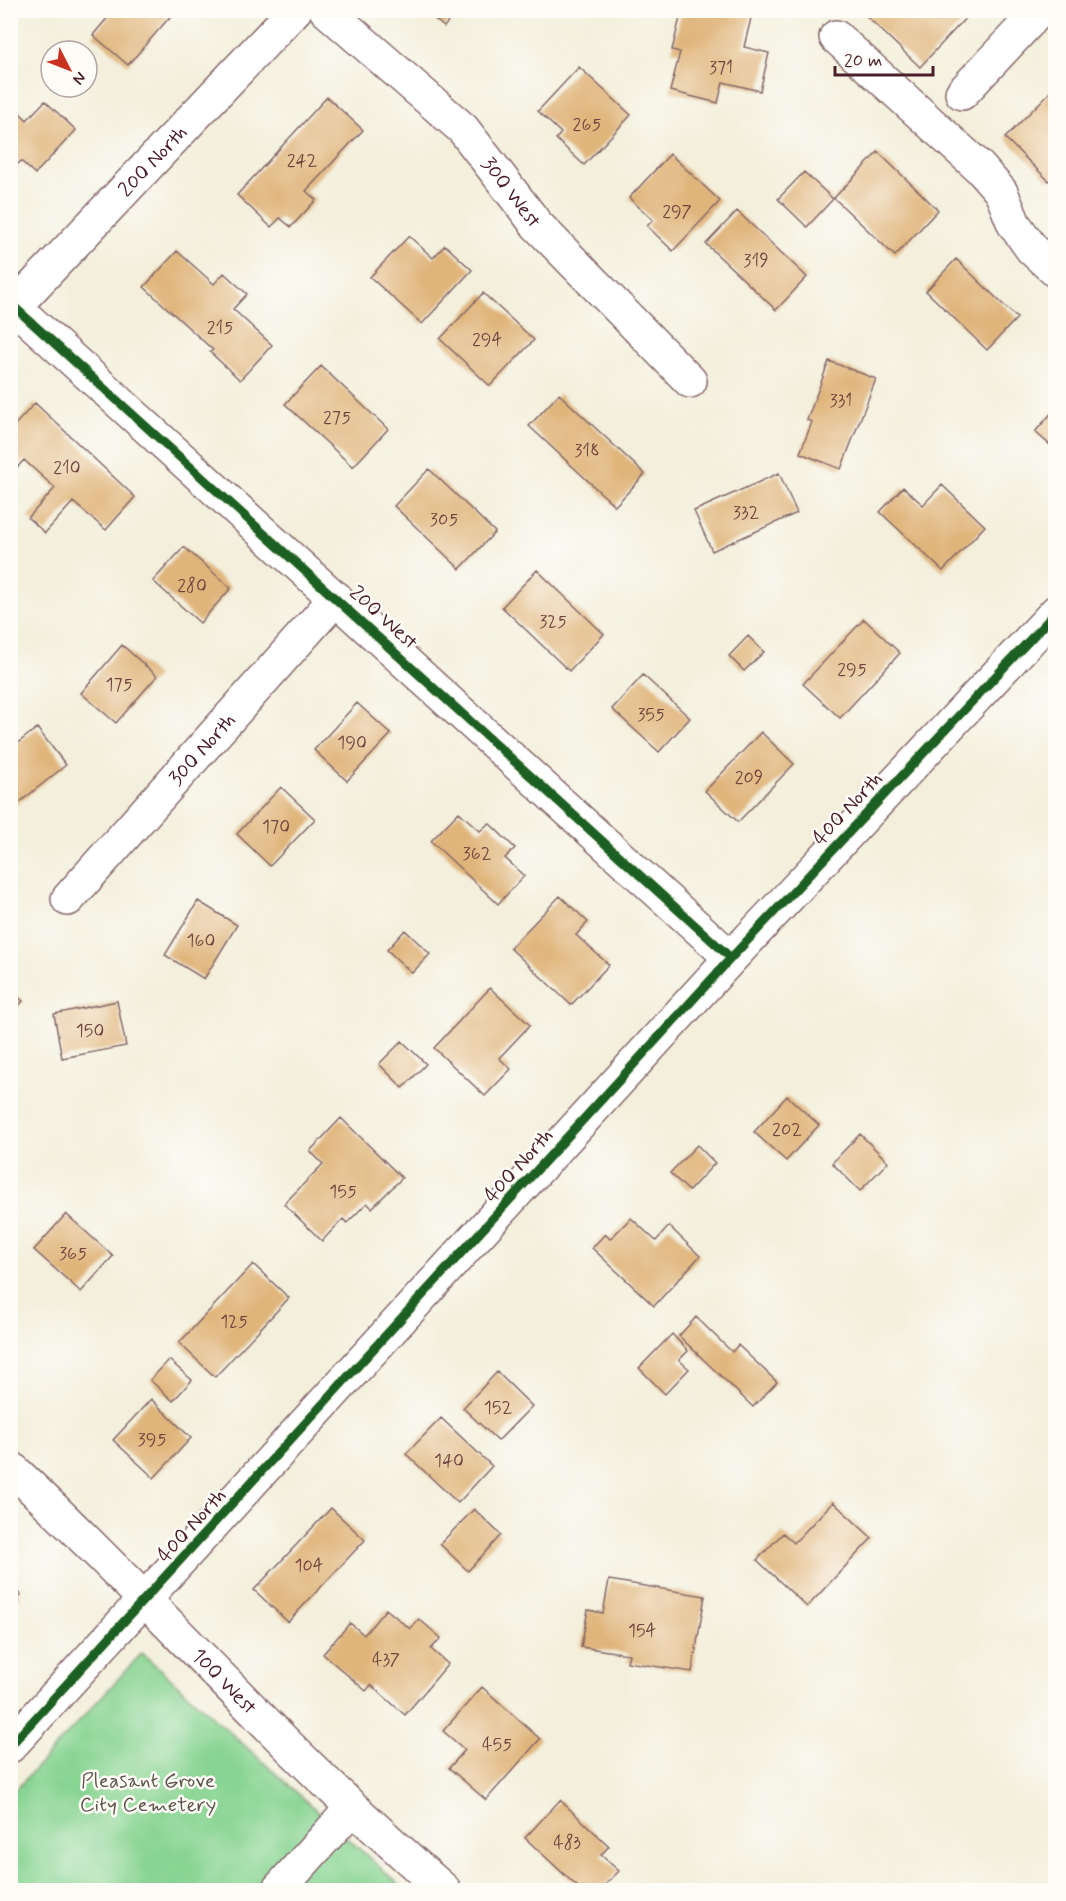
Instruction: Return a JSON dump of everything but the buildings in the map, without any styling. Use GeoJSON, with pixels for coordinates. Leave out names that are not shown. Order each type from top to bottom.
{"type":"FeatureCollection","features":[{"type":"Feature","properties":{"kind":"street","name":"200 North"},"geometry":{"type":"LineString","coordinates":[[12,307],[295,10]]}},
{"type":"Feature","properties":{"kind":"street","name":"300 West"},"geometry":{"type":"LineString","coordinates":[[326,10],[463,129],[537,225],[690,381]]}},
{"type":"Feature","properties":{"kind":"street"},"geometry":{"type":"LineString","coordinates":[[962,93],[1040,10]]}},
{"type":"Feature","properties":{"kind":"street"},"geometry":{"type":"LineString","coordinates":[[836,36],[980,168],[1001,192],[1014,224],[1032,249],[1056,271]]}},
{"type":"Feature","properties":{"kind":"street","name":"200 West"},"geometry":{"type":"LineString","coordinates":[[12,307],[731,958]]}},
{"type":"Feature","properties":{"kind":"street","name":"300 North"},"geometry":{"type":"LineString","coordinates":[[68,899],[336,598]]}},
{"type":"Feature","properties":{"kind":"street","name":"400 North"},"geometry":{"type":"LineString","coordinates":[[10,1746],[731,958],[1056,612]]}},
{"type":"Feature","properties":{"kind":"street","name":"100 West"},"geometry":{"type":"LineString","coordinates":[[10,1467],[146,1600],[352,1808],[444,1890]]}},
{"type":"Feature","properties":{"kind":"street"},"geometry":{"type":"LineString","coordinates":[[278,1890],[352,1808]]}},
{"type":"Feature","properties":{"kind":"green space","name":"Pleasant Grove City Cemetery"},"geometry":{"type":"Polygon","coordinates":[[[142,1653],[405,1890],[11,1890],[10,1796],[142,1653]]]}},
{"type":"Feature","properties":{"kind":"cycle path"},"geometry":{"type":"LineString","coordinates":[[10,303],[731,958]]}},
{"type":"Feature","properties":{"kind":"cycle path"},"geometry":{"type":"LineString","coordinates":[[10,1746],[731,958],[1056,612]]}}]}
